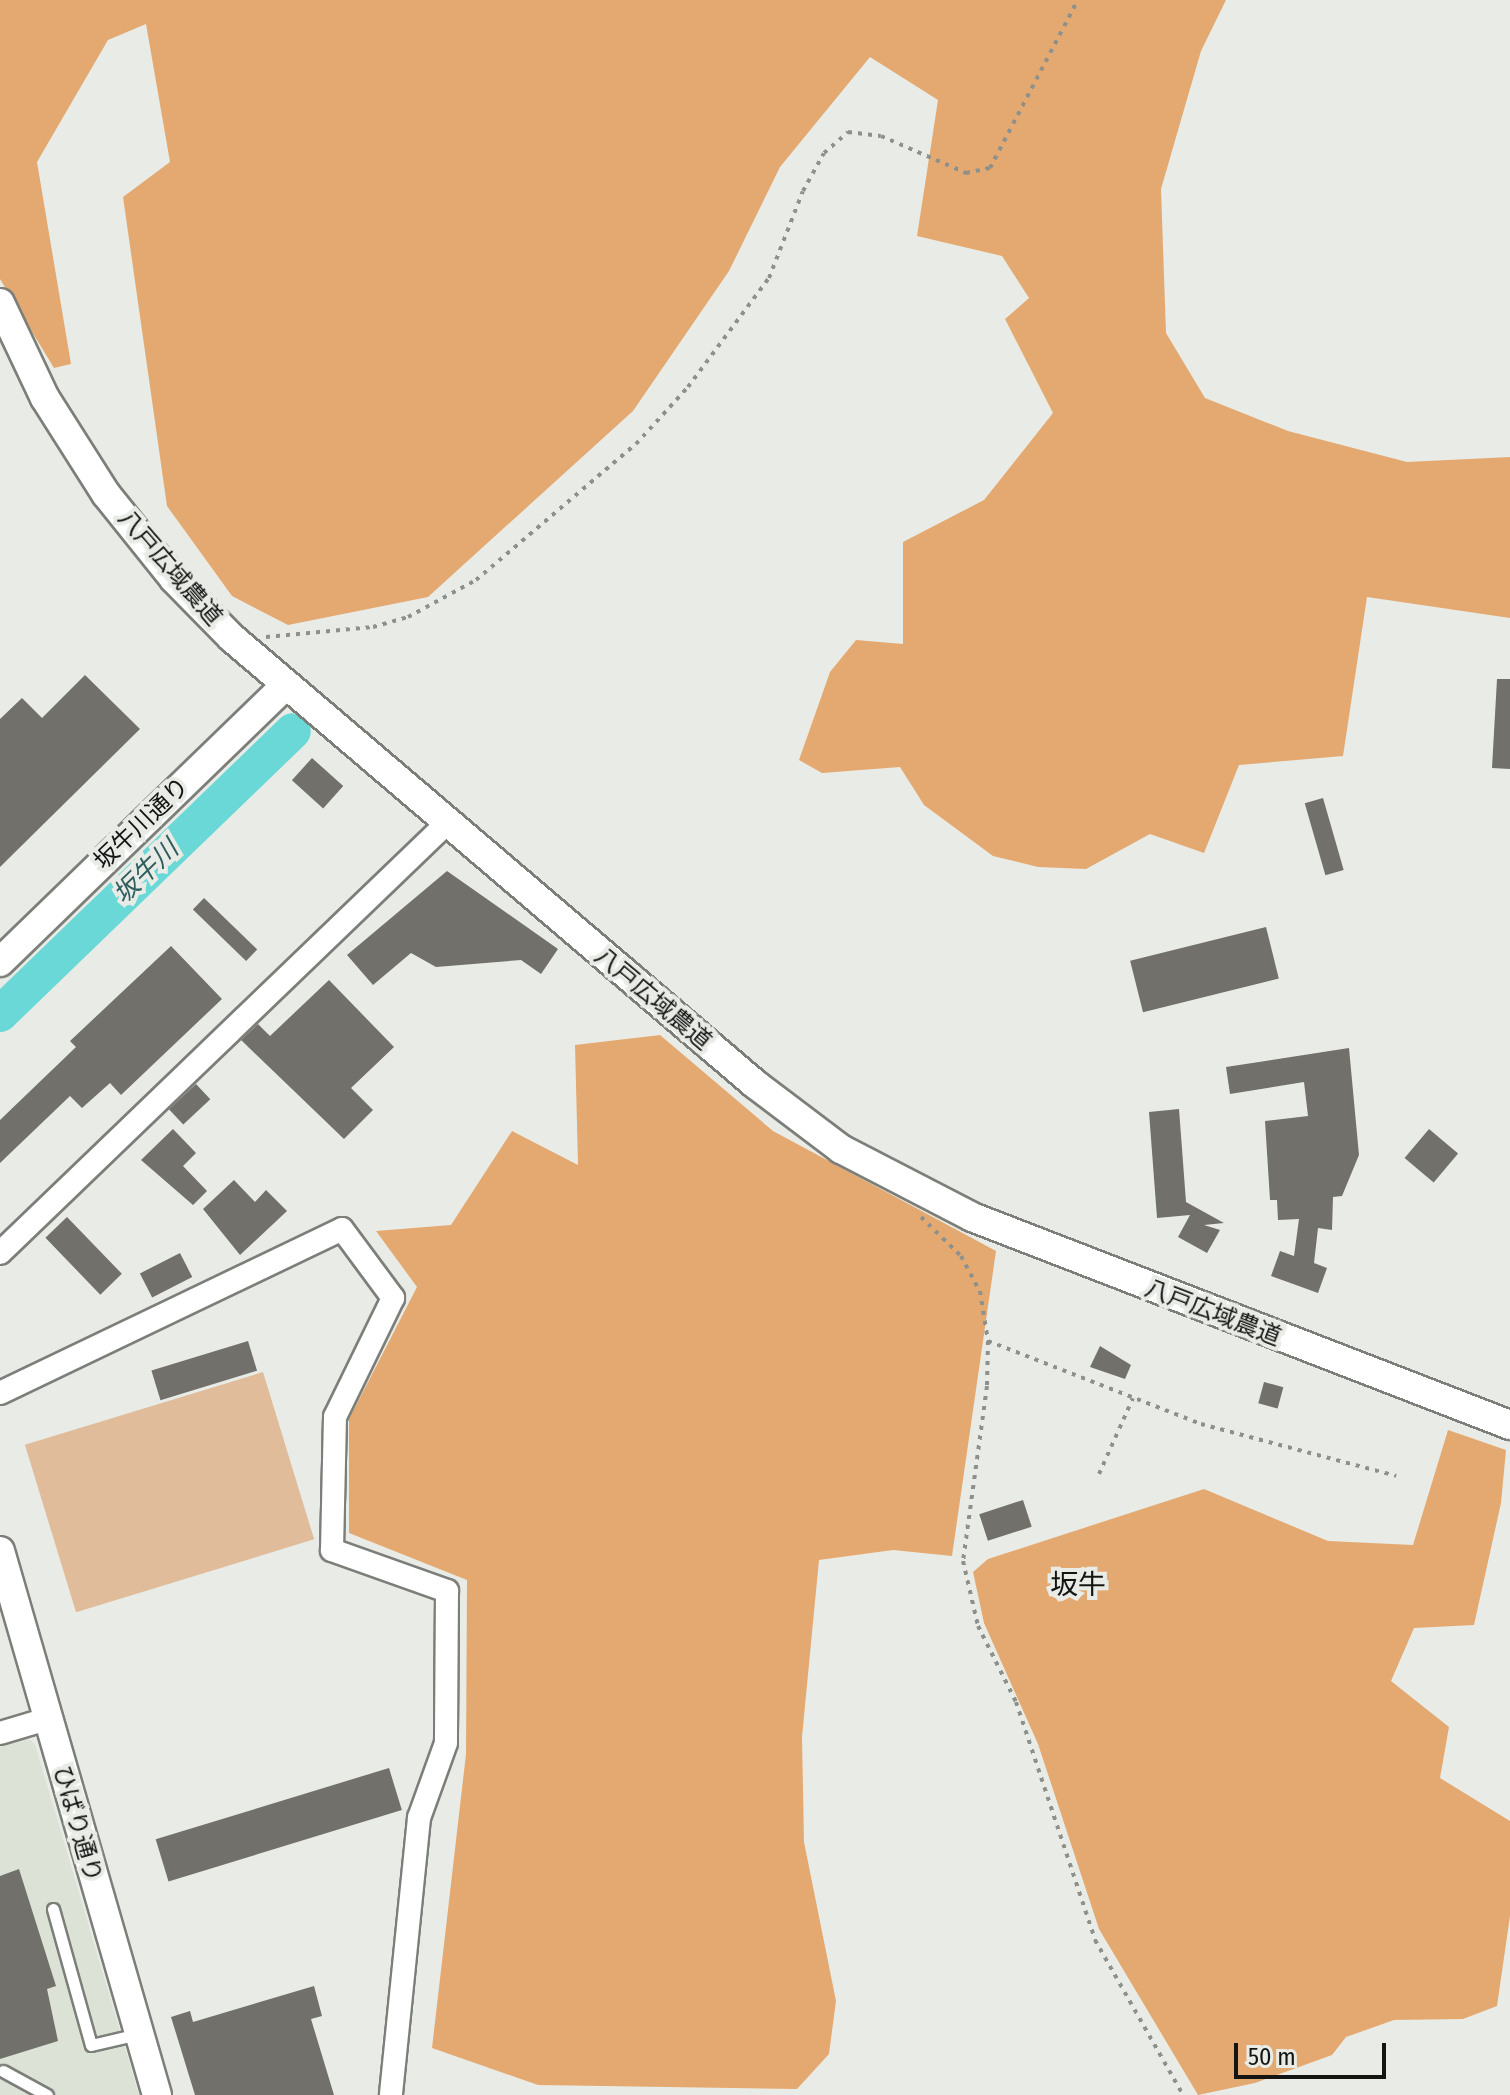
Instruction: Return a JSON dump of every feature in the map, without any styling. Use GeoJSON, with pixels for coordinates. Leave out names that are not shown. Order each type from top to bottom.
{"type":"FeatureCollection","features":[{"type":"Feature","properties":{"kind":"street","name":"八戸広域農道"},"geometry":{"type":"LineString","coordinates":[[0,303],[45,398],[106,494],[174,579],[232,638],[446,824],[755,1084],[841,1149],[972,1217],[1510,1425]]}},
{"type":"Feature","properties":{"kind":"street","name":"坂牛川通り"},"geometry":{"type":"LineString","coordinates":[[0,962],[285,686]]}},
{"type":"Feature","properties":{"kind":"street"},"geometry":{"type":"LineString","coordinates":[[0,1253],[446,824]]}},
{"type":"Feature","properties":{"kind":"street"},"geometry":{"type":"LineString","coordinates":[[0,1393],[342,1229],[393,1298],[335,1417],[332,1550],[447,1591],[446,1743],[419,1818],[391,2095]]}},
{"type":"Feature","properties":{"kind":"street","name":"ひばり通り"},"geometry":{"type":"LineString","coordinates":[[0,1551],[157,2095]]}},
{"type":"Feature","properties":{"kind":"street"},"geometry":{"type":"LineString","coordinates":[[0,1733],[47,1719]]}},
{"type":"Feature","properties":{"kind":"lane"},"geometry":{"type":"LineString","coordinates":[[53,1909],[91,2045],[139,2034]]}},
{"type":"Feature","properties":{"kind":"lane"},"geometry":{"type":"LineString","coordinates":[[3,2071],[47,2095]]}},
{"type":"Feature","properties":{"kind":"path"},"geometry":{"type":"LineString","coordinates":[[232,638],[336,634],[373,627],[408,617],[476,580],[636,444],[688,387],[769,278],[803,191],[824,153],[848,132],[881,136],[966,173],[990,168],[1078,0]]}},
{"type":"Feature","properties":{"kind":"path"},"geometry":{"type":"LineString","coordinates":[[900,1181],[923,1222],[961,1256],[980,1291],[988,1341],[987,1386],[963,1561],[978,1626],[1016,1702],[1095,1940],[1183,2095]]}},
{"type":"Feature","properties":{"kind":"path"},"geometry":{"type":"LineString","coordinates":[[988,1341],[1201,1424],[1396,1476]]}},
{"type":"Feature","properties":{"kind":"path"},"geometry":{"type":"LineString","coordinates":[[1099,1474],[1133,1398]]}},
{"type":"Feature","properties":{"kind":"shaded area"},"geometry":{"type":"Polygon","coordinates":[[[0,0],[1226,0],[1201,51],[1161,189],[1166,333],[1205,398],[1288,431],[1407,462],[1510,457],[1510,618],[1367,597],[1343,756],[1239,765],[1204,853],[1150,834],[1086,869],[1038,867],[993,856],[924,805],[900,767],[822,773],[799,760],[830,672],[856,640],[903,644],[903,542],[984,500],[1053,413],[1005,319],[1029,298],[1002,256],[917,236],[938,100],[870,57],[780,167],[729,271],[633,411],[428,597],[288,625],[232,596],[167,506],[123,197],[170,162],[146,24],[108,40],[37,162],[71,364],[54,368],[0,279],[0,0]]]}},
{"type":"Feature","properties":{"kind":"shaded area"},"geometry":{"type":"Polygon","coordinates":[[[660,1035],[773,1131],[996,1251],[952,1556],[893,1550],[819,1560],[802,1737],[804,1842],[836,2001],[829,2054],[797,2089],[538,2085],[432,2048],[466,1754],[467,1580],[349,1533],[349,1419],[417,1287],[376,1231],[451,1225],[512,1131],[578,1165],[575,1045],[660,1035]]]}},
{"type":"Feature","properties":{"kind":"shaded area"},"geometry":{"type":"Polygon","coordinates":[[[263,1372],[314,1539],[76,1612],[25,1445],[263,1372]]]}},
{"type":"Feature","properties":{"kind":"shaded area"},"geometry":{"type":"Polygon","coordinates":[[[1448,1430],[1506,1450],[1501,1503],[1474,1625],[1414,1628],[1391,1681],[1449,1727],[1440,1778],[1510,1821],[1510,1916],[1497,2006],[1463,2019],[1394,2020],[1346,2037],[1332,2055],[1255,2083],[1198,2095],[1099,1929],[1038,1744],[984,1623],[973,1572],[988,1559],[1204,1489],[1328,1541],[1413,1545],[1448,1430]]]}},
{"type":"Feature","properties":{"kind":"shaded area"},"geometry":{"type":"Polygon","coordinates":[[[26,1736],[35,1744],[139,2095],[0,2095],[0,1744],[26,1736]]]}},
{"type":"Feature","properties":{"kind":"building"},"geometry":{"type":"Polygon","coordinates":[[[85,675],[140,729],[0,867],[0,719],[22,698],[42,718],[85,675]]]}},
{"type":"Feature","properties":{"kind":"building"},"geometry":{"type":"Polygon","coordinates":[[[1497,679],[1510,679],[1510,769],[1492,768],[1497,679]]]}},
{"type":"Feature","properties":{"kind":"building"},"geometry":{"type":"Polygon","coordinates":[[[312,758],[343,786],[323,808],[292,780],[312,758]]]}},
{"type":"Feature","properties":{"kind":"building"},"geometry":{"type":"Polygon","coordinates":[[[1323,798],[1344,870],[1325,875],[1305,803],[1323,798]]]}},
{"type":"Feature","properties":{"kind":"building"},"geometry":{"type":"Polygon","coordinates":[[[447,871],[558,949],[541,974],[521,960],[436,967],[411,953],[373,985],[347,955],[447,871]]]}},
{"type":"Feature","properties":{"kind":"building"},"geometry":{"type":"Polygon","coordinates":[[[204,898],[257,949],[246,961],[193,910],[204,898]]]}},
{"type":"Feature","properties":{"kind":"building"},"geometry":{"type":"Polygon","coordinates":[[[1266,927],[1279,978],[1143,1012],[1130,961],[1266,927]]]}},
{"type":"Feature","properties":{"kind":"building"},"geometry":{"type":"Polygon","coordinates":[[[171,946],[222,999],[121,1095],[110,1083],[82,1108],[70,1096],[0,1163],[0,1120],[76,1047],[70,1041],[171,946]]]}},
{"type":"Feature","properties":{"kind":"building"},"geometry":{"type":"Polygon","coordinates":[[[329,980],[394,1047],[351,1088],[373,1110],[344,1139],[241,1040],[258,1024],[270,1036],[329,980]]]}},
{"type":"Feature","properties":{"kind":"building"},"geometry":{"type":"Polygon","coordinates":[[[1349,1048],[1359,1155],[1342,1196],[1333,1197],[1332,1230],[1318,1228],[1314,1263],[1327,1268],[1318,1293],[1271,1276],[1280,1251],[1294,1256],[1299,1219],[1278,1220],[1277,1200],[1270,1200],[1265,1121],[1308,1116],[1304,1082],[1230,1094],[1226,1067],[1349,1048]]]}},
{"type":"Feature","properties":{"kind":"building"},"geometry":{"type":"Polygon","coordinates":[[[196,1084],[210,1099],[183,1125],[169,1109],[196,1084]]]}},
{"type":"Feature","properties":{"kind":"building"},"geometry":{"type":"Polygon","coordinates":[[[1179,1109],[1186,1202],[1224,1223],[1204,1225],[1220,1230],[1207,1253],[1178,1237],[1190,1215],[1157,1218],[1149,1112],[1179,1109]]]}},
{"type":"Feature","properties":{"kind":"building"},"geometry":{"type":"Polygon","coordinates":[[[173,1129],[196,1153],[183,1166],[207,1191],[193,1205],[141,1160],[173,1129]]]}},
{"type":"Feature","properties":{"kind":"building"},"geometry":{"type":"Polygon","coordinates":[[[1429,1129],[1458,1153],[1434,1183],[1405,1158],[1429,1129]]]}},
{"type":"Feature","properties":{"kind":"building"},"geometry":{"type":"Polygon","coordinates":[[[234,1180],[255,1202],[266,1190],[287,1211],[240,1255],[203,1209],[234,1180]]]}},
{"type":"Feature","properties":{"kind":"building"},"geometry":{"type":"Polygon","coordinates":[[[67,1217],[122,1274],[100,1295],[45,1238],[67,1217]]]}},
{"type":"Feature","properties":{"kind":"building"},"geometry":{"type":"Polygon","coordinates":[[[180,1253],[192,1277],[152,1297],[140,1273],[180,1253]]]}},
{"type":"Feature","properties":{"kind":"building"},"geometry":{"type":"Polygon","coordinates":[[[248,1341],[257,1371],[160,1400],[151,1371],[248,1341]]]}},
{"type":"Feature","properties":{"kind":"building"},"geometry":{"type":"Polygon","coordinates":[[[1100,1346],[1131,1365],[1125,1379],[1090,1367],[1100,1346]]]}},
{"type":"Feature","properties":{"kind":"building"},"geometry":{"type":"Polygon","coordinates":[[[1264,1382],[1283,1387],[1278,1408],[1258,1403],[1264,1382]]]}},
{"type":"Feature","properties":{"kind":"building"},"geometry":{"type":"Polygon","coordinates":[[[1023,1500],[1032,1527],[988,1541],[979,1514],[1023,1500]]]}},
{"type":"Feature","properties":{"kind":"building"},"geometry":{"type":"Polygon","coordinates":[[[389,1768],[402,1810],[169,1881],[156,1839],[389,1768]]]}},
{"type":"Feature","properties":{"kind":"building"},"geometry":{"type":"Polygon","coordinates":[[[19,1869],[56,1986],[47,1989],[58,2041],[0,2059],[0,1876],[19,1869]]]}},
{"type":"Feature","properties":{"kind":"building"},"geometry":{"type":"Polygon","coordinates":[[[314,1986],[322,2016],[311,2019],[334,2095],[195,2095],[171,2017],[190,2011],[193,2022],[314,1986]]]}},
{"type":"Feature","properties":{"kind":"waterway","name":"坂牛川"},"geometry":{"type":"LineString","coordinates":[[0,1014],[293,731]]}},
{"type":"Feature","properties":{"kind":"district","name":"坂牛"},"geometry":{"type":"Point","coordinates":[1078,1585]}}]}
